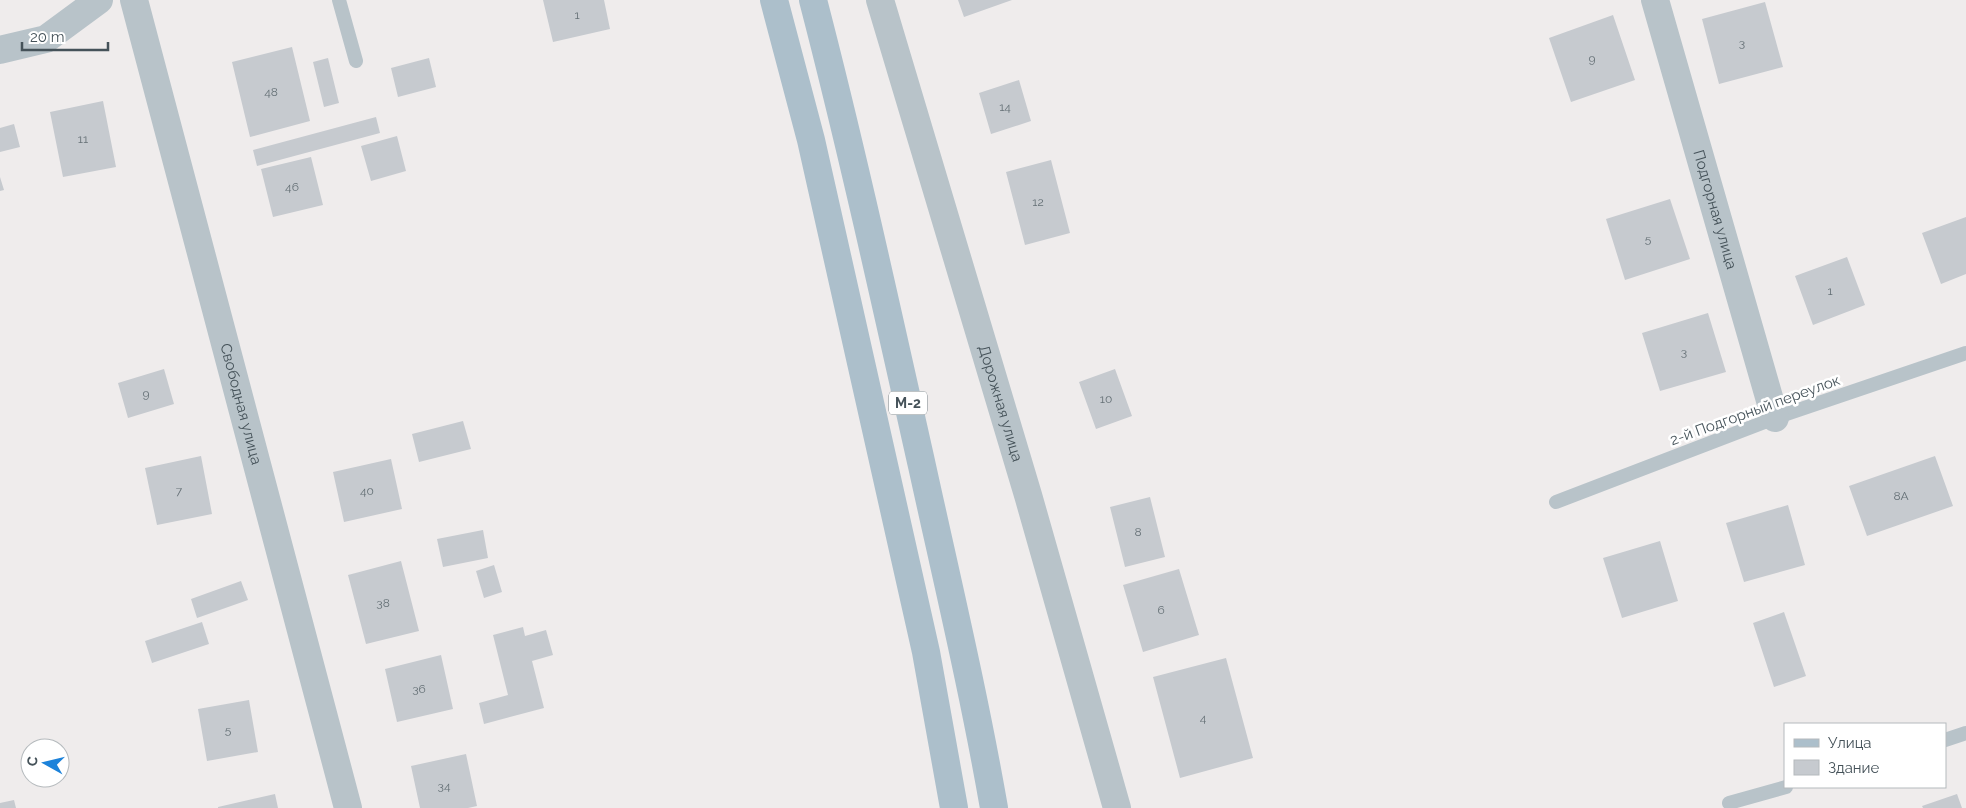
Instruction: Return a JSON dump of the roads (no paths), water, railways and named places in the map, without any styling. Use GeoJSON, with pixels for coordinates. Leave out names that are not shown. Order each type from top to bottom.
{"type":"FeatureCollection","features":[{"type":"Feature","properties":{"kind":"main road","name":"М-2"},"geometry":{"type":"LineString","coordinates":[[774,0],[811,140],[926,652],[954,808]]}},
{"type":"Feature","properties":{"kind":"main road","name":"М-2"},"geometry":{"type":"LineString","coordinates":[[813,0],[843,116],[910,414],[981,732],[994,808]]}},
{"type":"Feature","properties":{"kind":"street"},"geometry":{"type":"LineString","coordinates":[[0,50],[46,39],[99,0]]}},
{"type":"Feature","properties":{"kind":"street","name":"Свободная улица"},"geometry":{"type":"LineString","coordinates":[[134,0],[348,808]]}},
{"type":"Feature","properties":{"kind":"street","name":"Дорожная улица"},"geometry":{"type":"LineString","coordinates":[[880,0],[1028,495],[1118,808]]}},
{"type":"Feature","properties":{"kind":"street","name":"Подгорная улица"},"geometry":{"type":"LineString","coordinates":[[1655,0],[1775,418]]}},
{"type":"Feature","properties":{"kind":"lane"},"geometry":{"type":"LineString","coordinates":[[339,0],[356,61]]}},
{"type":"Feature","properties":{"kind":"lane","name":"2-й Подгорный переулок"},"geometry":{"type":"LineString","coordinates":[[1556,502],[1775,418],[1966,353]]}},
{"type":"Feature","properties":{"kind":"lane"},"geometry":{"type":"LineString","coordinates":[[1946,740],[1966,733]]}},
{"type":"Feature","properties":{"kind":"lane"},"geometry":{"type":"LineString","coordinates":[[1729,804],[1784,788]]}}]}
